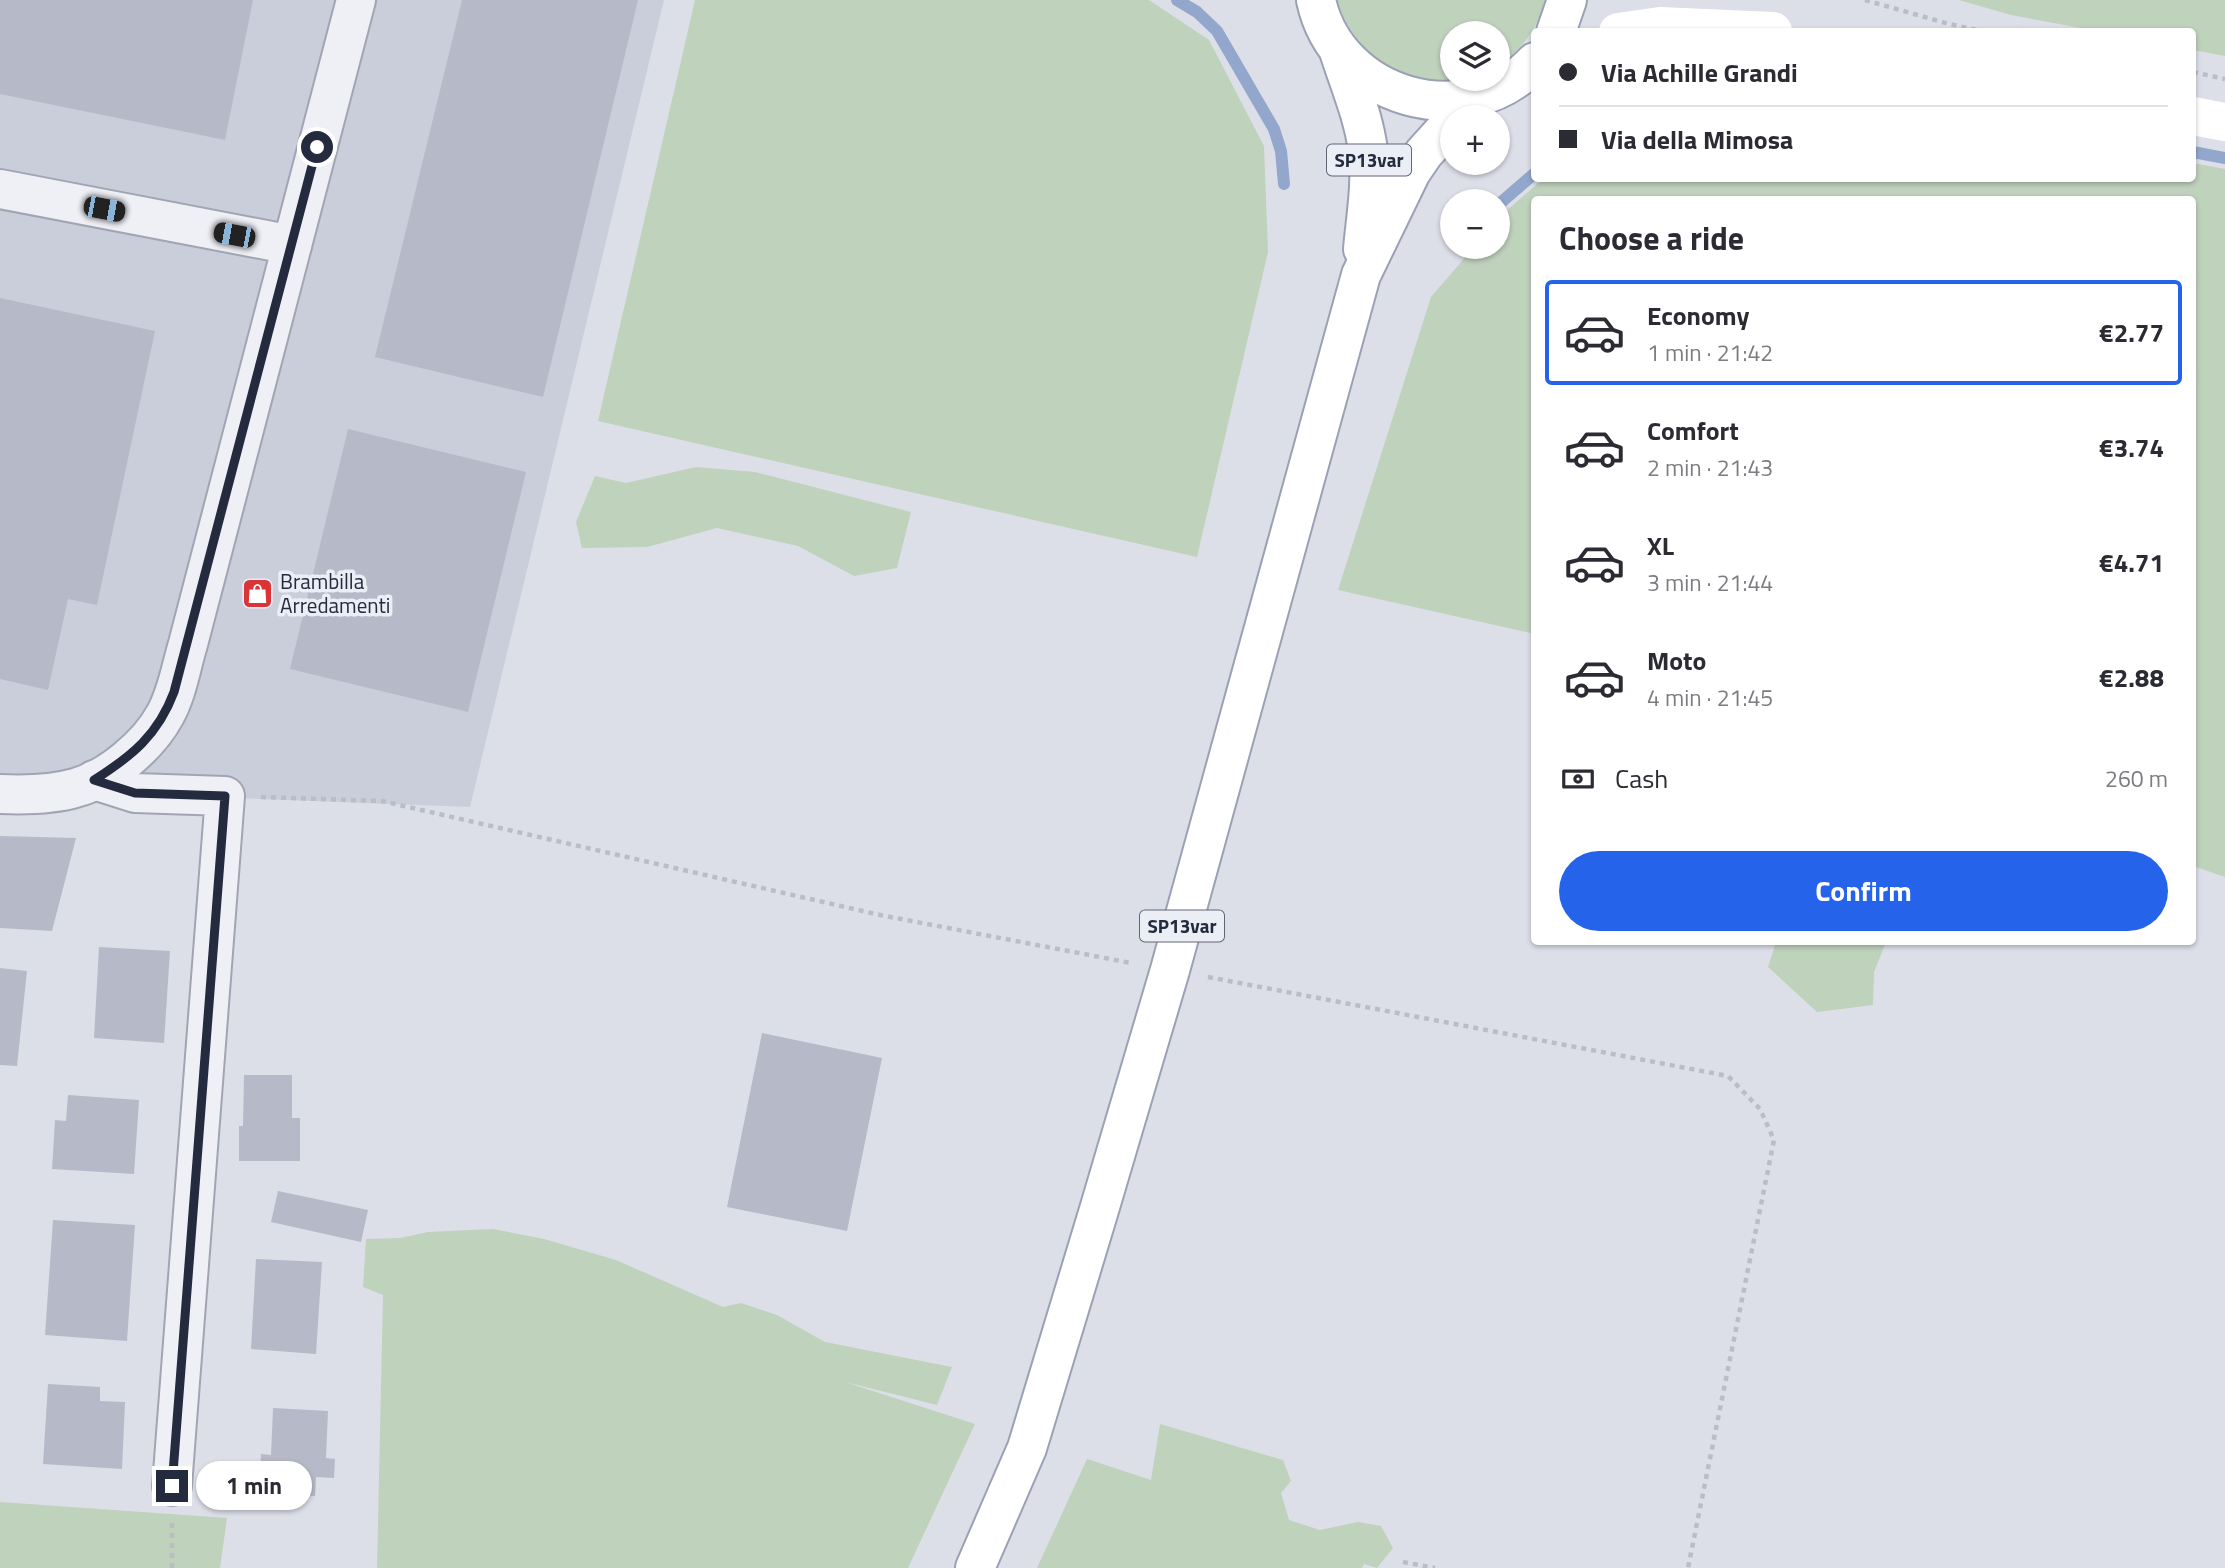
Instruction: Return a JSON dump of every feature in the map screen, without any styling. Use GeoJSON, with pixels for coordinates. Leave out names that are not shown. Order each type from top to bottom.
{"type":"FeatureCollection","features":[{"type":"Feature","properties":{"kind":"main road"},"geometry":{"type":"LineString","coordinates":[[1557,28],[1567,0]]}},
{"type":"Feature","properties":{"kind":"main road"},"geometry":{"type":"LineString","coordinates":[[1681,0],[1764,28]]}},
{"type":"Feature","properties":{"kind":"main road","name":"SP13var"},"geometry":{"type":"LineString","coordinates":[[975,1568],[1027,1448],[1099,1210],[1170,970],[1361,275],[1369,182],[1368,149],[1339,50],[1323,23],[1315,1]]}},
{"type":"Feature","properties":{"kind":"main road"},"geometry":{"type":"LineString","coordinates":[[1646,28],[1705,28]]}},
{"type":"Feature","properties":{"kind":"main road","name":"SP13var"},"geometry":{"type":"LineString","coordinates":[[1339,50],[1368,78],[1404,96],[1444,105]]}},
{"type":"Feature","properties":{"kind":"main road","name":"SP13var"},"geometry":{"type":"LineString","coordinates":[[1472,105],[1530,68]]}},
{"type":"Feature","properties":{"kind":"main road"},"geometry":{"type":"LineString","coordinates":[[2196,117],[2225,122]]}},
{"type":"Feature","properties":{"kind":"main road","name":"SP13var"},"geometry":{"type":"LineString","coordinates":[[1361,275],[1411,172],[1440,135]]}},
{"type":"Feature","properties":{"kind":"street"},"geometry":{"type":"LineString","coordinates":[[0,794],[56,792],[77,788],[94,780],[147,740],[166,713],[174,692],[356,0]]}},
{"type":"Feature","properties":{"kind":"street"},"geometry":{"type":"LineString","coordinates":[[0,189],[292,245]]}},
{"type":"Feature","properties":{"kind":"street"},"geometry":{"type":"LineString","coordinates":[[94,780],[135,793],[225,796],[172,1486]]}},
{"type":"Feature","properties":{"kind":"path"},"geometry":{"type":"LineString","coordinates":[[1865,0],[1968,28]]}},
{"type":"Feature","properties":{"kind":"path"},"geometry":{"type":"LineString","coordinates":[[2196,73],[2225,79]]}},
{"type":"Feature","properties":{"kind":"path"},"geometry":{"type":"LineString","coordinates":[[225,796],[382,801],[880,915],[1084,954]]}},
{"type":"Feature","properties":{"kind":"path"},"geometry":{"type":"LineString","coordinates":[[1240,984],[1728,1076],[1760,1109],[1774,1140],[1688,1568]]}},
{"type":"Feature","properties":{"kind":"path"},"geometry":{"type":"LineString","coordinates":[[1403,1562],[1435,1568]]}},
{"type":"Feature","properties":{"kind":"shaded area"},"geometry":{"type":"Polygon","coordinates":[[[0,0],[664,0],[470,807],[0,789],[0,0]]]}},
{"type":"Feature","properties":{"kind":"green space"},"geometry":{"type":"Polygon","coordinates":[[[695,0],[1149,0],[1209,40],[1264,146],[1268,252],[1197,557],[598,421],[695,0]]]}},
{"type":"Feature","properties":{"kind":"green space"},"geometry":{"type":"Polygon","coordinates":[[[1337,0],[1547,0],[1528,37],[1510,56],[1510,21],[1440,21],[1440,81],[1403,74],[1385,65],[1356,38],[1337,0]]]}},
{"type":"Feature","properties":{"kind":"green space"},"geometry":{"type":"Polygon","coordinates":[[[1959,0],[2225,0],[2225,56],[2196,51],[2196,28],[2081,28],[2011,15],[1959,0]]]}},
{"type":"Feature","properties":{"kind":"green space"},"geometry":{"type":"Polygon","coordinates":[[[2196,164],[2225,169],[2225,877],[2196,867],[2196,196],[1531,196],[1531,633],[1338,590],[1431,297],[1464,259],[1510,259],[1510,208],[1540,182],[2196,182],[2196,164]]]}},
{"type":"Feature","properties":{"kind":"green space"},"geometry":{"type":"Polygon","coordinates":[[[696,467],[755,472],[911,512],[897,568],[854,576],[798,546],[717,528],[647,547],[582,548],[576,522],[595,476],[626,483],[696,467]]]}},
{"type":"Feature","properties":{"kind":"green space"},"geometry":{"type":"Polygon","coordinates":[[[1775,945],[1885,945],[1874,972],[1873,1005],[1817,1012],[1768,967],[1775,945]]]}},
{"type":"Feature","properties":{"kind":"green space"},"geometry":{"type":"Polygon","coordinates":[[[493,1229],[544,1239],[616,1260],[723,1307],[741,1303],[777,1315],[825,1342],[952,1367],[937,1405],[845,1382],[975,1424],[908,1568],[377,1568],[383,1295],[363,1287],[366,1239],[400,1238],[428,1232],[493,1229]]]}},
{"type":"Feature","properties":{"kind":"green space"},"geometry":{"type":"Polygon","coordinates":[[[1160,1424],[1283,1460],[1291,1481],[1281,1493],[1289,1520],[1320,1530],[1358,1522],[1381,1526],[1393,1548],[1377,1568],[1364,1564],[1362,1568],[1037,1568],[1087,1459],[1151,1480],[1160,1424]]]}},
{"type":"Feature","properties":{"kind":"green space"},"geometry":{"type":"Polygon","coordinates":[[[0,1502],[227,1518],[220,1568],[0,1568],[0,1502]]]}},
{"type":"Feature","properties":{"kind":"building"},"geometry":{"type":"Polygon","coordinates":[[[0,0],[253,0],[225,140],[0,94],[0,0]]]}},
{"type":"Feature","properties":{"kind":"building"},"geometry":{"type":"Polygon","coordinates":[[[462,0],[638,0],[543,397],[375,357],[462,0]]]}},
{"type":"Feature","properties":{"kind":"building"},"geometry":{"type":"Polygon","coordinates":[[[0,298],[155,331],[97,605],[68,599],[48,690],[0,679],[0,298]]]}},
{"type":"Feature","properties":{"kind":"building"},"geometry":{"type":"Polygon","coordinates":[[[348,429],[526,472],[468,712],[290,669],[348,429]]]}},
{"type":"Feature","properties":{"kind":"building"},"geometry":{"type":"Polygon","coordinates":[[[0,836],[76,838],[52,931],[0,928],[0,836]]]}},
{"type":"Feature","properties":{"kind":"building"},"geometry":{"type":"Polygon","coordinates":[[[99,947],[170,951],[164,1043],[94,1038],[99,947]]]}},
{"type":"Feature","properties":{"kind":"building"},"geometry":{"type":"Polygon","coordinates":[[[0,968],[27,971],[17,1066],[0,1065],[0,968]]]}},
{"type":"Feature","properties":{"kind":"building"},"geometry":{"type":"Polygon","coordinates":[[[762,1033],[882,1058],[847,1231],[727,1207],[762,1033]]]}},
{"type":"Feature","properties":{"kind":"building"},"geometry":{"type":"Polygon","coordinates":[[[244,1075],[292,1075],[292,1118],[300,1118],[300,1161],[239,1161],[244,1075]]]}},
{"type":"Feature","properties":{"kind":"building"},"geometry":{"type":"Polygon","coordinates":[[[68,1095],[139,1100],[134,1174],[52,1169],[55,1120],[66,1121],[68,1095]]]}},
{"type":"Feature","properties":{"kind":"building"},"geometry":{"type":"Polygon","coordinates":[[[278,1191],[368,1210],[361,1242],[271,1222],[278,1191]]]}},
{"type":"Feature","properties":{"kind":"building"},"geometry":{"type":"Polygon","coordinates":[[[53,1220],[135,1225],[127,1341],[45,1335],[53,1220]]]}},
{"type":"Feature","properties":{"kind":"building"},"geometry":{"type":"Polygon","coordinates":[[[256,1259],[322,1262],[316,1354],[251,1349],[256,1259]]]}},
{"type":"Feature","properties":{"kind":"building"},"geometry":{"type":"Polygon","coordinates":[[[48,1384],[100,1387],[100,1401],[125,1402],[122,1469],[43,1464],[48,1384]]]}},
{"type":"Feature","properties":{"kind":"building"},"geometry":{"type":"Polygon","coordinates":[[[273,1408],[328,1411],[326,1458],[335,1459],[334,1478],[316,1477],[315,1496],[259,1493],[261,1454],[271,1455],[273,1408]]]}},
{"type":"Feature","properties":{"kind":"waterway"},"geometry":{"type":"LineString","coordinates":[[1177,0],[1197,12],[1217,31],[1274,129],[1281,151],[1284,184]]}},
{"type":"Feature","properties":{"kind":"waterway"},"geometry":{"type":"LineString","coordinates":[[2196,153],[2225,158]]}},
{"type":"Feature","properties":{"kind":"waterway"},"geometry":{"type":"LineString","coordinates":[[1510,195],[1531,176]]}},
{"type":"Feature","properties":{"kind":"place","name":"Brambilla Arredamenti"},"geometry":{"type":"Point","coordinates":[257,594]}},
{"type":"Feature","properties":{"kind":"route"},"geometry":{"type":"LineString","coordinates":[[172,1486],[225,796],[135,793],[94,780],[147,740],[166,713],[174,692],[317,147]]}}]}
